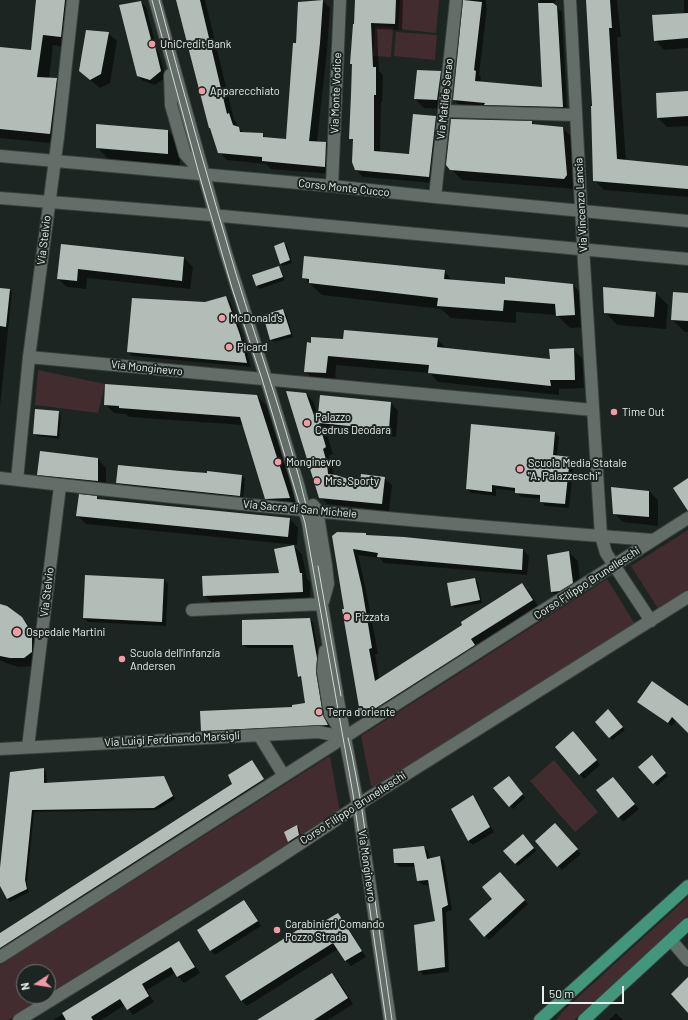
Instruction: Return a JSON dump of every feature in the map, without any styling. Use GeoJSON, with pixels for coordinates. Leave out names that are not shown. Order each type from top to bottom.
{"type":"FeatureCollection","features":[{"type":"Feature","properties":{"kind":"main road"},"geometry":{"type":"LineString","coordinates":[[540,1020],[688,886]]}},
{"type":"Feature","properties":{"kind":"main road"},"geometry":{"type":"LineString","coordinates":[[584,1020],[688,924]]}},
{"type":"Feature","properties":{"kind":"street","name":"Via Stelvio"},"geometry":{"type":"LineString","coordinates":[[17,480],[29,357],[55,161],[73,0]]}},
{"type":"Feature","properties":{"kind":"street","name":"Via Monginevro"},"geometry":{"type":"LineString","coordinates":[[155,0],[170,58],[235,283],[298,484],[311,510],[310,533],[344,737],[358,806],[390,1020]]}},
{"type":"Feature","properties":{"kind":"street","name":"Via Monginevro"},"geometry":{"type":"LineString","coordinates":[[161,0],[164,4],[176,50],[178,83]]}},
{"type":"Feature","properties":{"kind":"street","name":"Via Monte Vodice"},"geometry":{"type":"LineString","coordinates":[[332,186],[340,0]]}},
{"type":"Feature","properties":{"kind":"street","name":"Via Matilde Serao"},"geometry":{"type":"LineString","coordinates":[[435,197],[456,0]]}},
{"type":"Feature","properties":{"kind":"street","name":"Via Vincenzo Lancia"},"geometry":{"type":"LineString","coordinates":[[570,0],[583,250],[601,536],[606,553],[651,621]]}},
{"type":"Feature","properties":{"kind":"street","name":"Via Monginevro"},"geometry":{"type":"LineString","coordinates":[[170,58],[172,105],[183,147],[185,154],[203,174]]}},
{"type":"Feature","properties":{"kind":"street"},"geometry":{"type":"LineString","coordinates":[[444,111],[576,115]]}},
{"type":"Feature","properties":{"kind":"street","name":"Corso Monte Cucco"},"geometry":{"type":"LineString","coordinates":[[0,156],[332,186],[688,221]]}},
{"type":"Feature","properties":{"kind":"street"},"geometry":{"type":"LineString","coordinates":[[0,198],[688,259]]}},
{"type":"Feature","properties":{"kind":"street","name":"Via Monginevro"},"geometry":{"type":"LineString","coordinates":[[29,357],[266,380]]}},
{"type":"Feature","properties":{"kind":"street"},"geometry":{"type":"LineString","coordinates":[[266,380],[593,410]]}},
{"type":"Feature","properties":{"kind":"street","name":"Via Sacra di San Michele"},"geometry":{"type":"LineString","coordinates":[[0,478],[60,486],[311,510],[582,535],[653,540]]}},
{"type":"Feature","properties":{"kind":"street","name":"Via Stelvio"},"geometry":{"type":"LineString","coordinates":[[28,747],[60,486]]}},
{"type":"Feature","properties":{"kind":"street","name":"Corso Filippo Brunelleschi"},"geometry":{"type":"LineString","coordinates":[[0,958],[688,518]]}},
{"type":"Feature","properties":{"kind":"street","name":"Corso Filippo Brunelleschi"},"geometry":{"type":"LineString","coordinates":[[19,1020],[171,926],[688,597]]}},
{"type":"Feature","properties":{"kind":"street"},"geometry":{"type":"LineString","coordinates":[[192,610],[322,604]]}},
{"type":"Feature","properties":{"kind":"street","name":"Via Luigi Ferdinando Marsigli"},"geometry":{"type":"LineString","coordinates":[[0,749],[318,732],[344,737]]}},
{"type":"Feature","properties":{"kind":"street"},"geometry":{"type":"LineString","coordinates":[[259,735],[284,776]]}},
{"type":"Feature","properties":{"kind":"street"},"geometry":{"type":"LineString","coordinates":[[671,940],[688,960]]}},
{"type":"Feature","properties":{"kind":"shaded area"},"geometry":{"type":"Polygon","coordinates":[[[400,0],[439,0],[436,33],[398,29],[400,0]]]}},
{"type":"Feature","properties":{"kind":"shaded area"},"geometry":{"type":"Polygon","coordinates":[[[375,26],[393,27],[391,57],[373,56],[375,26]]]}},
{"type":"Feature","properties":{"kind":"shaded area"},"geometry":{"type":"Polygon","coordinates":[[[396,32],[437,35],[435,60],[394,56],[396,32]]]}},
{"type":"Feature","properties":{"kind":"shaded area"},"geometry":{"type":"Polygon","coordinates":[[[38,370],[105,384],[98,413],[35,405],[38,370]]]}},
{"type":"Feature","properties":{"kind":"shaded area"},"geometry":{"type":"Polygon","coordinates":[[[688,530],[688,591],[659,610],[631,566],[688,530]]]}},
{"type":"Feature","properties":{"kind":"shaded area"},"geometry":{"type":"Polygon","coordinates":[[[607,579],[635,624],[377,787],[371,786],[361,736],[607,579]]]}},
{"type":"Feature","properties":{"kind":"shaded area"},"geometry":{"type":"Polygon","coordinates":[[[330,756],[340,812],[56,990],[56,964],[16,964],[16,1004],[34,1004],[8,1020],[0,1020],[0,965],[330,756]]]}},
{"type":"Feature","properties":{"kind":"shaded area"},"geometry":{"type":"Polygon","coordinates":[[[554,760],[598,812],[575,832],[530,781],[554,760]]]}},
{"type":"Feature","properties":{"kind":"shaded area"},"geometry":{"type":"Polygon","coordinates":[[[688,897],[688,916],[574,1020],[556,1020],[563,1011],[688,897]]]}},
{"type":"Feature","properties":{"kind":"building"},"geometry":{"type":"Polygon","coordinates":[[[36,0],[65,0],[61,37],[43,35],[37,77],[57,78],[50,134],[0,129],[0,47],[31,50],[36,0]]]}},
{"type":"Feature","properties":{"kind":"building"},"geometry":{"type":"Polygon","coordinates":[[[176,0],[200,0],[227,114],[229,113],[233,125],[239,127],[240,132],[263,133],[263,137],[286,139],[293,43],[296,43],[298,2],[323,0],[320,43],[309,141],[326,142],[325,167],[262,161],[262,157],[218,153],[209,128],[176,0]]]}},
{"type":"Feature","properties":{"kind":"building"},"geometry":{"type":"Polygon","coordinates":[[[355,0],[396,0],[395,24],[371,23],[373,67],[376,67],[376,95],[374,95],[374,151],[409,154],[413,114],[436,116],[429,177],[355,170],[352,162],[353,139],[349,139],[352,64],[350,64],[355,0]]]}},
{"type":"Feature","properties":{"kind":"building"},"geometry":{"type":"Polygon","coordinates":[[[463,0],[482,2],[474,70],[476,71],[475,81],[542,87],[538,3],[553,3],[557,6],[563,107],[484,105],[485,103],[453,100],[463,0]]]}},
{"type":"Feature","properties":{"kind":"building"},"geometry":{"type":"Polygon","coordinates":[[[586,0],[610,0],[612,28],[609,28],[617,159],[688,166],[688,189],[593,181],[592,106],[586,0]]]}},
{"type":"Feature","properties":{"kind":"building"},"geometry":{"type":"Polygon","coordinates":[[[141,1],[161,71],[150,80],[137,76],[119,5],[141,1]]]}},
{"type":"Feature","properties":{"kind":"building"},"geometry":{"type":"Polygon","coordinates":[[[688,13],[688,38],[654,41],[652,15],[688,13]]]}},
{"type":"Feature","properties":{"kind":"building"},"geometry":{"type":"Polygon","coordinates":[[[86,30],[109,32],[101,74],[90,80],[79,71],[86,30]]]}},
{"type":"Feature","properties":{"kind":"building"},"geometry":{"type":"Polygon","coordinates":[[[417,70],[441,71],[437,100],[414,99],[417,70]]]}},
{"type":"Feature","properties":{"kind":"building"},"geometry":{"type":"Polygon","coordinates":[[[688,91],[688,116],[657,118],[656,93],[688,91]]]}},
{"type":"Feature","properties":{"kind":"building"},"geometry":{"type":"Polygon","coordinates":[[[451,119],[532,121],[532,124],[563,127],[567,175],[564,179],[450,170],[446,165],[451,119]]]}},
{"type":"Feature","properties":{"kind":"building"},"geometry":{"type":"Polygon","coordinates":[[[96,124],[168,130],[168,154],[96,148],[96,124]]]}},
{"type":"Feature","properties":{"kind":"building"},"geometry":{"type":"Polygon","coordinates":[[[284,242],[290,260],[280,264],[274,246],[284,242]]]}},
{"type":"Feature","properties":{"kind":"building"},"geometry":{"type":"Polygon","coordinates":[[[61,244],[184,257],[182,281],[78,269],[77,281],[57,279],[61,244]]]}},
{"type":"Feature","properties":{"kind":"building"},"geometry":{"type":"Polygon","coordinates":[[[304,256],[445,270],[444,279],[505,284],[505,277],[573,284],[575,315],[556,316],[555,304],[504,300],[503,311],[437,306],[438,298],[309,283],[309,279],[302,278],[304,256]]]}},
{"type":"Feature","properties":{"kind":"building"},"geometry":{"type":"Polygon","coordinates":[[[279,266],[283,277],[256,286],[252,275],[279,266]]]}},
{"type":"Feature","properties":{"kind":"building"},"geometry":{"type":"Polygon","coordinates":[[[603,287],[656,292],[654,317],[604,313],[603,287]]]}},
{"type":"Feature","properties":{"kind":"building"},"geometry":{"type":"Polygon","coordinates":[[[0,288],[10,289],[6,327],[0,326],[0,288]]]}},
{"type":"Feature","properties":{"kind":"building"},"geometry":{"type":"Polygon","coordinates":[[[673,292],[688,293],[688,321],[671,320],[673,292]]]}},
{"type":"Feature","properties":{"kind":"building"},"geometry":{"type":"Polygon","coordinates":[[[226,296],[240,335],[247,363],[127,352],[132,298],[205,302],[226,296]]]}},
{"type":"Feature","properties":{"kind":"building"},"geometry":{"type":"Polygon","coordinates":[[[283,309],[291,334],[270,340],[263,315],[283,309]]]}},
{"type":"Feature","properties":{"kind":"building"},"geometry":{"type":"Polygon","coordinates":[[[344,330],[438,338],[437,347],[550,359],[549,349],[574,348],[575,380],[550,380],[551,386],[428,373],[429,365],[328,356],[326,373],[304,372],[307,342],[311,343],[311,337],[343,339],[344,330]]]}},
{"type":"Feature","properties":{"kind":"building"},"geometry":{"type":"Polygon","coordinates":[[[105,384],[257,395],[290,498],[265,499],[240,417],[119,408],[119,406],[104,405],[105,384]]]}},
{"type":"Feature","properties":{"kind":"building"},"geometry":{"type":"Polygon","coordinates":[[[286,391],[306,393],[317,424],[320,395],[391,402],[389,430],[319,423],[326,447],[323,449],[328,474],[336,475],[360,483],[361,474],[385,477],[382,504],[319,498],[286,391]]]}},
{"type":"Feature","properties":{"kind":"building"},"geometry":{"type":"Polygon","coordinates":[[[35,409],[59,411],[57,436],[33,434],[35,409]]]}},
{"type":"Feature","properties":{"kind":"building"},"geometry":{"type":"Polygon","coordinates":[[[471,424],[555,432],[553,455],[570,457],[565,504],[540,502],[540,495],[515,493],[515,488],[492,485],[492,492],[466,489],[471,424]]]}},
{"type":"Feature","properties":{"kind":"building"},"geometry":{"type":"Polygon","coordinates":[[[40,451],[98,458],[98,481],[37,475],[40,451]]]}},
{"type":"Feature","properties":{"kind":"building"},"geometry":{"type":"Polygon","coordinates":[[[118,465],[242,475],[240,496],[116,483],[118,465]]]}},
{"type":"Feature","properties":{"kind":"building"},"geometry":{"type":"Polygon","coordinates":[[[688,478],[688,511],[673,488],[688,478]]]}},
{"type":"Feature","properties":{"kind":"building"},"geometry":{"type":"Polygon","coordinates":[[[611,487],[649,491],[649,517],[613,514],[611,487]]]}},
{"type":"Feature","properties":{"kind":"building"},"geometry":{"type":"Polygon","coordinates":[[[79,494],[97,496],[97,499],[290,518],[288,537],[76,516],[79,494]]]}},
{"type":"Feature","properties":{"kind":"building"},"geometry":{"type":"Polygon","coordinates":[[[337,532],[366,533],[366,535],[404,537],[523,549],[522,570],[377,557],[378,553],[353,549],[362,588],[372,648],[369,649],[375,681],[462,625],[461,622],[522,583],[533,600],[471,639],[475,645],[365,715],[360,713],[342,609],[344,609],[332,536],[337,532]]]}},
{"type":"Feature","properties":{"kind":"building"},"geometry":{"type":"Polygon","coordinates":[[[294,545],[300,573],[302,573],[303,592],[203,596],[202,576],[279,573],[274,549],[294,545]]]}},
{"type":"Feature","properties":{"kind":"building"},"geometry":{"type":"Polygon","coordinates":[[[569,551],[573,583],[560,591],[551,592],[547,555],[569,551]]]}},
{"type":"Feature","properties":{"kind":"building"},"geometry":{"type":"Polygon","coordinates":[[[85,575],[164,579],[162,622],[83,618],[85,575]]]}},
{"type":"Feature","properties":{"kind":"building"},"geometry":{"type":"Polygon","coordinates":[[[475,578],[480,600],[451,606],[447,583],[475,578]]]}},
{"type":"Feature","properties":{"kind":"building","name":"Ospedale Martini"},"geometry":{"type":"Polygon","coordinates":[[[0,604],[7,606],[22,617],[32,633],[32,652],[24,658],[0,656],[0,604]]]}},
{"type":"Feature","properties":{"kind":"building"},"geometry":{"type":"Polygon","coordinates":[[[310,618],[317,658],[316,672],[323,715],[328,725],[201,731],[200,711],[292,707],[292,705],[305,703],[301,676],[298,677],[293,645],[242,645],[242,620],[310,618]]]}},
{"type":"Feature","properties":{"kind":"building"},"geometry":{"type":"Polygon","coordinates":[[[652,681],[688,706],[688,733],[672,717],[668,723],[637,702],[652,681]]]}},
{"type":"Feature","properties":{"kind":"building"},"geometry":{"type":"Polygon","coordinates":[[[608,709],[623,727],[609,738],[595,722],[608,709]]]}},
{"type":"Feature","properties":{"kind":"building"},"geometry":{"type":"Polygon","coordinates":[[[573,731],[597,760],[579,775],[555,747],[573,731]]]}},
{"type":"Feature","properties":{"kind":"building"},"geometry":{"type":"Polygon","coordinates":[[[652,755],[666,773],[653,784],[638,767],[652,755]]]}},
{"type":"Feature","properties":{"kind":"building"},"geometry":{"type":"Polygon","coordinates":[[[252,760],[264,779],[0,948],[0,933],[232,784],[228,775],[252,760]]]}},
{"type":"Feature","properties":{"kind":"building"},"geometry":{"type":"Polygon","coordinates":[[[44,768],[44,783],[164,776],[173,796],[154,808],[32,810],[25,880],[27,889],[7,899],[0,886],[0,868],[10,772],[44,768]]]}},
{"type":"Feature","properties":{"kind":"building"},"geometry":{"type":"Polygon","coordinates":[[[509,776],[523,794],[509,807],[493,788],[509,776]]]}},
{"type":"Feature","properties":{"kind":"building"},"geometry":{"type":"Polygon","coordinates":[[[613,777],[635,804],[618,818],[596,790],[613,777]]]}},
{"type":"Feature","properties":{"kind":"building"},"geometry":{"type":"Polygon","coordinates":[[[473,795],[490,827],[468,841],[451,809],[473,795]]]}},
{"type":"Feature","properties":{"kind":"building"},"geometry":{"type":"Polygon","coordinates":[[[555,823],[578,849],[557,867],[535,841],[555,823]]]}},
{"type":"Feature","properties":{"kind":"building"},"geometry":{"type":"Polygon","coordinates":[[[297,825],[299,835],[288,842],[284,832],[297,825]]]}},
{"type":"Feature","properties":{"kind":"building"},"geometry":{"type":"Polygon","coordinates":[[[523,834],[534,848],[515,864],[503,851],[523,834]]]}},
{"type":"Feature","properties":{"kind":"building"},"geometry":{"type":"Polygon","coordinates":[[[424,846],[427,859],[440,856],[448,905],[442,908],[445,967],[418,971],[414,925],[435,921],[428,880],[417,881],[414,863],[394,863],[393,849],[424,846]]]}},
{"type":"Feature","properties":{"kind":"building"},"geometry":{"type":"Polygon","coordinates":[[[500,872],[525,900],[484,937],[469,919],[492,899],[482,887],[500,872]]]}},
{"type":"Feature","properties":{"kind":"building"},"geometry":{"type":"Polygon","coordinates":[[[244,900],[258,921],[210,951],[197,930],[244,900]]]}},
{"type":"Feature","properties":{"kind":"building"},"geometry":{"type":"Polygon","coordinates":[[[338,913],[362,951],[345,961],[333,943],[241,1001],[225,976],[307,924],[310,930],[338,913]]]}},
{"type":"Feature","properties":{"kind":"building"},"geometry":{"type":"Polygon","coordinates":[[[179,941],[195,967],[177,977],[171,967],[142,984],[149,996],[127,1010],[120,999],[91,1017],[93,1020],[66,1020],[62,1013],[179,941]]]}},
{"type":"Feature","properties":{"kind":"building"},"geometry":{"type":"Polygon","coordinates":[[[332,973],[348,998],[314,1020],[257,1020],[332,973]]]}},
{"type":"Feature","properties":{"kind":"building"},"geometry":{"type":"Polygon","coordinates":[[[688,977],[688,1013],[671,994],[688,977]]]}},
{"type":"Feature","properties":{"kind":"tram line"},"geometry":{"type":"LineString","coordinates":[[152,0],[199,174],[232,288],[262,379],[305,523],[353,794],[386,1020]]}},
{"type":"Feature","properties":{"kind":"tram line"},"geometry":{"type":"LineString","coordinates":[[159,0],[216,206],[236,274],[283,420],[307,509]]}},
{"type":"Feature","properties":{"kind":"tram line"},"geometry":{"type":"LineString","coordinates":[[318,566],[341,696]]}},
{"type":"Feature","properties":{"kind":"tram line"},"geometry":{"type":"LineString","coordinates":[[348,738],[361,803],[392,1020]]}},
{"type":"Feature","properties":{"kind":"place","name":"UniCredit Bank"},"geometry":{"type":"Point","coordinates":[152,44]}},
{"type":"Feature","properties":{"kind":"place","name":"Apparecchiato"},"geometry":{"type":"Point","coordinates":[202,91]}},
{"type":"Feature","properties":{"kind":"place","name":"McDonald's"},"geometry":{"type":"Point","coordinates":[222,318]}},
{"type":"Feature","properties":{"kind":"place","name":"Picard"},"geometry":{"type":"Point","coordinates":[229,347]}},
{"type":"Feature","properties":{"kind":"place","name":"Time Out"},"geometry":{"type":"Point","coordinates":[614,412]}},
{"type":"Feature","properties":{"kind":"place","name":"Palazzo Cedrus Deodara"},"geometry":{"type":"Point","coordinates":[307,423]}},
{"type":"Feature","properties":{"kind":"place","name":"Monginevro"},"geometry":{"type":"Point","coordinates":[278,462]}},
{"type":"Feature","properties":{"kind":"place","name":"Scuola Media Statale \"A. Palazzeschi\""},"geometry":{"type":"Point","coordinates":[520,469]}},
{"type":"Feature","properties":{"kind":"place","name":"Mrs. Sporty"},"geometry":{"type":"Point","coordinates":[317,481]}},
{"type":"Feature","properties":{"kind":"place","name":"Pizzata"},"geometry":{"type":"Point","coordinates":[347,617]}},
{"type":"Feature","properties":{"kind":"place","name":"Ospedale Martini"},"geometry":{"type":"Point","coordinates":[17,632]}},
{"type":"Feature","properties":{"kind":"place","name":"Scuola dell'infanzia Andersen"},"geometry":{"type":"Point","coordinates":[122,659]}},
{"type":"Feature","properties":{"kind":"place","name":"Terra d'oriente"},"geometry":{"type":"Point","coordinates":[319,712]}},
{"type":"Feature","properties":{"kind":"place","name":"Carabinieri Comando Pozzo Strada"},"geometry":{"type":"Point","coordinates":[277,930]}}]}
